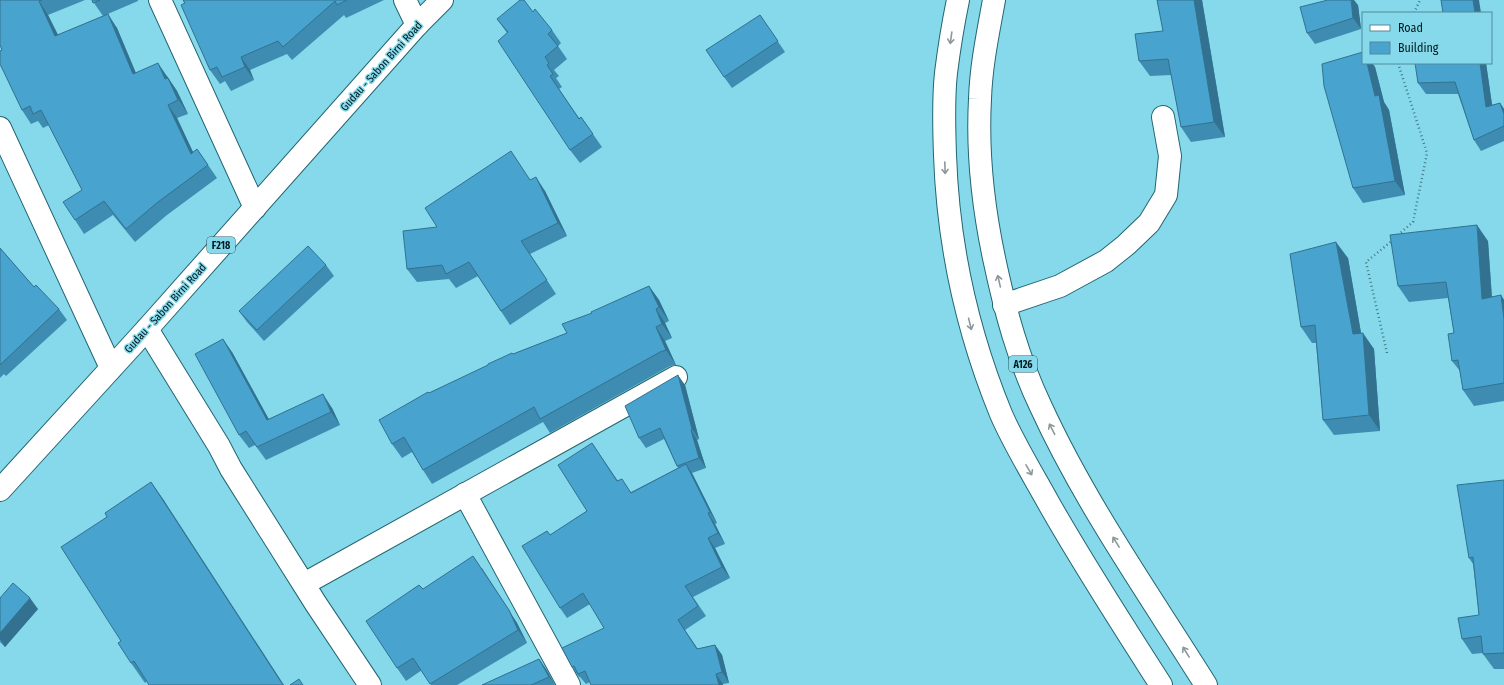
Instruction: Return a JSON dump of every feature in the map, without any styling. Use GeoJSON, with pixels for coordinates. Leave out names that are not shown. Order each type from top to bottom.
{"type":"FeatureCollection","features":[{"type":"Feature","properties":{"kind":"main road"},"geometry":{"type":"LineString","coordinates":[[160,0],[255,208]]}},
{"type":"Feature","properties":{"kind":"main road"},"geometry":{"type":"LineString","coordinates":[[405,0],[417,25]]}},
{"type":"Feature","properties":{"kind":"main road","name":"Gudau - Sabon Birni Road"},"geometry":{"type":"LineString","coordinates":[[0,490],[147,329],[417,25],[442,0]]}},
{"type":"Feature","properties":{"kind":"main road"},"geometry":{"type":"LineString","coordinates":[[958,0],[946,74],[944,126],[946,183],[951,230],[960,281],[971,329],[1002,415],[1022,457],[1074,547],[1161,685]]}},
{"type":"Feature","properties":{"kind":"main road","name":"A126"},"geometry":{"type":"LineString","coordinates":[[994,0],[985,51],[980,99],[979,142],[981,184],[988,227],[1007,317],[1022,363],[1040,406],[1079,482],[1206,685]]}},
{"type":"Feature","properties":{"kind":"main road"},"geometry":{"type":"LineString","coordinates":[[1004,305],[1060,286],[1106,261],[1126,246],[1149,223],[1166,195],[1170,156],[1163,117]]}},
{"type":"Feature","properties":{"kind":"main road"},"geometry":{"type":"LineString","coordinates":[[0,128],[111,368]]}},
{"type":"Feature","properties":{"kind":"main road"},"geometry":{"type":"LineString","coordinates":[[147,329],[219,446],[231,469],[370,685]]}},
{"type":"Feature","properties":{"kind":"main road"},"geometry":{"type":"LineString","coordinates":[[304,584],[676,377]]}},
{"type":"Feature","properties":{"kind":"main road"},"geometry":{"type":"LineString","coordinates":[[465,494],[569,685]]}},
{"type":"Feature","properties":{"kind":"path"},"geometry":{"type":"LineString","coordinates":[[1414,12],[1420,0]]}},
{"type":"Feature","properties":{"kind":"path"},"geometry":{"type":"LineString","coordinates":[[1387,353],[1366,262],[1413,222],[1428,153],[1398,64]]}},
{"type":"Feature","properties":{"kind":"building"},"geometry":{"type":"Polygon","coordinates":[[[0,0],[42,0],[39,1],[55,36],[108,14],[133,74],[158,63],[165,79],[168,78],[178,100],[168,105],[191,154],[197,149],[208,165],[158,202],[126,229],[104,201],[75,220],[63,202],[82,190],[41,110],[33,114],[30,106],[22,110],[0,64],[0,51],[2,50],[0,45],[0,0]]]}},
{"type":"Feature","properties":{"kind":"building"},"geometry":{"type":"Polygon","coordinates":[[[92,0],[100,0],[93,3],[92,0]]]}},
{"type":"Feature","properties":{"kind":"building"},"geometry":{"type":"Polygon","coordinates":[[[183,0],[347,0],[337,5],[335,1],[283,47],[278,41],[241,57],[245,67],[222,77],[217,67],[210,70],[181,5],[185,3],[183,0]]]}},
{"type":"Feature","properties":{"kind":"building"},"geometry":{"type":"Polygon","coordinates":[[[520,0],[524,0],[533,12],[535,9],[552,30],[548,34],[558,46],[545,57],[549,63],[547,65],[553,74],[550,76],[579,119],[581,117],[593,134],[570,150],[498,41],[508,32],[497,19],[520,0]]]}},
{"type":"Feature","properties":{"kind":"building"},"geometry":{"type":"Polygon","coordinates":[[[1157,0],[1194,0],[1214,122],[1181,127],[1168,59],[1139,61],[1135,34],[1163,31],[1157,0]]]}},
{"type":"Feature","properties":{"kind":"building"},"geometry":{"type":"Polygon","coordinates":[[[1328,0],[1351,0],[1353,18],[1307,33],[1300,7],[1328,0]]]}},
{"type":"Feature","properties":{"kind":"building"},"geometry":{"type":"Polygon","coordinates":[[[1441,0],[1473,0],[1475,12],[1443,12],[1441,0]]]}},
{"type":"Feature","properties":{"kind":"building"},"geometry":{"type":"Polygon","coordinates":[[[760,15],[778,41],[724,77],[706,50],[760,15]]]}},
{"type":"Feature","properties":{"kind":"building"},"geometry":{"type":"Polygon","coordinates":[[[1362,52],[1362,64],[1367,64],[1375,96],[1379,95],[1395,181],[1353,188],[1324,86],[1322,64],[1362,52]]]}},
{"type":"Feature","properties":{"kind":"building"},"geometry":{"type":"Polygon","coordinates":[[[1415,64],[1480,64],[1486,107],[1500,103],[1504,114],[1504,126],[1474,140],[1455,82],[1418,83],[1415,64]]]}},
{"type":"Feature","properties":{"kind":"building"},"geometry":{"type":"Polygon","coordinates":[[[511,151],[530,180],[536,177],[558,223],[521,241],[547,280],[501,311],[469,262],[446,274],[442,265],[407,269],[403,231],[437,227],[425,208],[511,151]]]}},
{"type":"Feature","properties":{"kind":"building"},"geometry":{"type":"Polygon","coordinates":[[[1477,225],[1482,299],[1501,295],[1504,319],[1504,383],[1463,390],[1458,360],[1452,361],[1448,334],[1454,333],[1446,282],[1398,286],[1390,235],[1477,225]]]}},
{"type":"Feature","properties":{"kind":"building"},"geometry":{"type":"Polygon","coordinates":[[[1336,242],[1353,334],[1363,333],[1369,415],[1323,420],[1315,325],[1301,327],[1290,254],[1336,242]]]}},
{"type":"Feature","properties":{"kind":"building"},"geometry":{"type":"Polygon","coordinates":[[[308,246],[326,265],[257,330],[239,311],[308,246]]]}},
{"type":"Feature","properties":{"kind":"building"},"geometry":{"type":"Polygon","coordinates":[[[0,248],[34,287],[36,285],[59,309],[0,365],[0,248]]]}},
{"type":"Feature","properties":{"kind":"building"},"geometry":{"type":"Polygon","coordinates":[[[649,286],[659,307],[656,309],[662,324],[656,327],[666,350],[540,419],[534,407],[423,470],[404,437],[392,444],[379,420],[428,392],[429,393],[488,364],[512,353],[513,354],[567,333],[562,324],[592,313],[591,312],[649,286]]]}},
{"type":"Feature","properties":{"kind":"building"},"geometry":{"type":"Polygon","coordinates":[[[223,339],[267,420],[323,394],[331,412],[257,447],[246,431],[239,435],[195,354],[223,339]]]}},
{"type":"Feature","properties":{"kind":"building"},"geometry":{"type":"Polygon","coordinates":[[[678,375],[699,458],[677,466],[660,428],[639,438],[625,406],[678,375]]]}},
{"type":"Feature","properties":{"kind":"building"},"geometry":{"type":"Polygon","coordinates":[[[592,443],[617,481],[622,479],[631,493],[686,464],[710,512],[708,513],[718,533],[708,538],[722,567],[685,586],[698,606],[678,620],[697,649],[715,645],[722,672],[716,674],[719,685],[591,685],[585,671],[578,674],[574,666],[572,667],[562,648],[604,628],[583,593],[560,608],[522,546],[547,531],[550,535],[587,511],[558,465],[592,443]]]}},
{"type":"Feature","properties":{"kind":"building"},"geometry":{"type":"Polygon","coordinates":[[[1504,480],[1504,653],[1483,654],[1481,636],[1462,639],[1458,618],[1479,615],[1473,557],[1469,558],[1457,485],[1504,480]]]}},
{"type":"Feature","properties":{"kind":"building"},"geometry":{"type":"Polygon","coordinates":[[[151,482],[283,685],[149,685],[134,661],[131,663],[118,643],[121,641],[61,547],[107,517],[105,513],[151,482]]]}},
{"type":"Feature","properties":{"kind":"building"},"geometry":{"type":"Polygon","coordinates":[[[473,556],[509,610],[518,630],[430,684],[413,658],[397,668],[366,621],[419,585],[423,589],[473,556]]]}},
{"type":"Feature","properties":{"kind":"building"},"geometry":{"type":"Polygon","coordinates":[[[13,583],[30,598],[0,633],[0,598],[13,583]]]}},
{"type":"Feature","properties":{"kind":"building"},"geometry":{"type":"Polygon","coordinates":[[[539,659],[549,677],[531,685],[482,685],[539,659]]]}},
{"type":"Feature","properties":{"kind":"building"},"geometry":{"type":"Polygon","coordinates":[[[299,679],[303,685],[290,685],[299,679]]]}}]}
